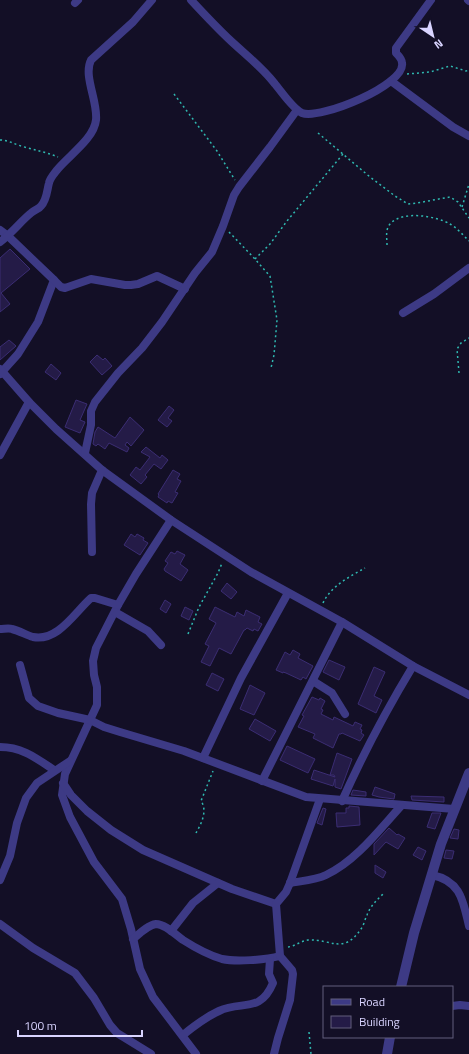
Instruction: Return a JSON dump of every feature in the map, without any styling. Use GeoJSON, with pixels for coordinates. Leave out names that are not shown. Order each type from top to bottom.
{"type":"FeatureCollection","features":[{"type":"Feature","properties":{"kind":"street"},"geometry":{"type":"LineString","coordinates":[[0,242],[31,213],[42,205],[50,180],[60,166],[87,138],[96,121],[90,76],[90,62],[103,48],[129,26],[152,0]]}},
{"type":"Feature","properties":{"kind":"street"},"geometry":{"type":"LineString","coordinates":[[190,0],[231,41],[263,70],[297,110],[308,114],[325,112],[352,102],[367,95],[393,78],[400,70],[402,62],[396,52],[396,48],[431,0]]}},
{"type":"Feature","properties":{"kind":"street"},"geometry":{"type":"LineString","coordinates":[[393,78],[453,127],[469,136]]}},
{"type":"Feature","properties":{"kind":"street"},"geometry":{"type":"LineString","coordinates":[[84,453],[91,425],[91,411],[95,402],[118,373],[142,348],[212,252],[224,226],[234,195],[297,110]]}},
{"type":"Feature","properties":{"kind":"street"},"geometry":{"type":"LineString","coordinates":[[0,230],[61,287],[65,288],[91,279],[131,285],[138,284],[157,276],[185,289]]}},
{"type":"Feature","properties":{"kind":"street"},"geometry":{"type":"LineString","coordinates":[[403,313],[434,294],[469,268]]}},
{"type":"Feature","properties":{"kind":"street"},"geometry":{"type":"LineString","coordinates":[[54,280],[38,322],[18,354],[1,372],[29,402],[56,429],[102,470],[171,520],[224,555],[288,593],[342,622],[413,666],[469,695]]}},
{"type":"Feature","properties":{"kind":"street"},"geometry":{"type":"LineString","coordinates":[[0,455],[29,402]]}},
{"type":"Feature","properties":{"kind":"street"},"geometry":{"type":"LineString","coordinates":[[92,552],[92,493],[102,470]]}},
{"type":"Feature","properties":{"kind":"street"},"geometry":{"type":"LineString","coordinates":[[171,520],[151,550],[100,638],[93,661],[98,697],[90,720],[70,761],[63,783],[62,795],[70,817],[99,870],[122,899],[140,969],[153,997],[196,1054]]}},
{"type":"Feature","properties":{"kind":"street"},"geometry":{"type":"LineString","coordinates":[[203,758],[241,678],[288,593]]}},
{"type":"Feature","properties":{"kind":"street"},"geometry":{"type":"LineString","coordinates":[[0,629],[12,629],[34,637],[41,637],[58,630],[69,622],[90,598],[95,598],[101,599],[148,631],[161,646]]}},
{"type":"Feature","properties":{"kind":"street"},"geometry":{"type":"LineString","coordinates":[[262,781],[342,622]]}},
{"type":"Feature","properties":{"kind":"street"},"geometry":{"type":"LineString","coordinates":[[20,665],[29,698],[35,704],[58,713],[90,720],[104,727],[158,742],[306,797],[401,806],[454,809]]}},
{"type":"Feature","properties":{"kind":"street"},"geometry":{"type":"LineString","coordinates":[[342,801],[372,738],[413,666]]}},
{"type":"Feature","properties":{"kind":"street"},"geometry":{"type":"LineString","coordinates":[[313,681],[332,693],[345,714]]}},
{"type":"Feature","properties":{"kind":"street"},"geometry":{"type":"LineString","coordinates":[[0,747],[11,747],[22,750],[54,770]]}},
{"type":"Feature","properties":{"kind":"street"},"geometry":{"type":"LineString","coordinates":[[0,880],[10,856],[17,823],[26,798],[37,783],[54,770],[70,761]]}},
{"type":"Feature","properties":{"kind":"street"},"geometry":{"type":"LineString","coordinates":[[401,986],[414,933],[441,844],[469,773]]}},
{"type":"Feature","properties":{"kind":"street"},"geometry":{"type":"LineString","coordinates":[[63,783],[71,795],[87,811],[135,846],[242,893],[276,904]]}},
{"type":"Feature","properties":{"kind":"street"},"geometry":{"type":"LineString","coordinates":[[274,1054],[290,1000],[293,974],[292,970],[280,956],[276,904],[286,892],[290,883],[320,799]]}},
{"type":"Feature","properties":{"kind":"street"},"geometry":{"type":"LineString","coordinates":[[290,883],[326,876],[344,864],[366,844],[401,806]]}},
{"type":"Feature","properties":{"kind":"street"},"geometry":{"type":"LineString","coordinates":[[432,876],[442,878],[454,887],[462,898],[469,926]]}},
{"type":"Feature","properties":{"kind":"street"},"geometry":{"type":"LineString","coordinates":[[171,931],[193,903],[218,882]]}},
{"type":"Feature","properties":{"kind":"street"},"geometry":{"type":"LineString","coordinates":[[0,924],[32,948],[64,965],[75,973],[94,998],[110,1025],[117,1033],[151,1054]]}},
{"type":"Feature","properties":{"kind":"street"},"geometry":{"type":"LineString","coordinates":[[133,939],[152,925],[158,924],[193,946],[222,959],[270,958],[280,956]]}},
{"type":"Feature","properties":{"kind":"street"},"geometry":{"type":"LineString","coordinates":[[183,1035],[199,1022],[219,1011],[228,1007],[253,1004],[263,998],[268,993],[273,983],[269,974],[270,958]]}},
{"type":"Feature","properties":{"kind":"street"},"geometry":{"type":"LineString","coordinates":[[453,1006],[469,1006]]}},
{"type":"Feature","properties":{"kind":"street"},"geometry":{"type":"LineString","coordinates":[[387,1054],[390,1038]]}},
{"type":"Feature","properties":{"kind":"path"},"geometry":{"type":"LineString","coordinates":[[393,78],[430,72],[450,66],[466,71],[469,70]]}},
{"type":"Feature","properties":{"kind":"path"},"geometry":{"type":"LineString","coordinates":[[174,94],[217,151],[239,187]]}},
{"type":"Feature","properties":{"kind":"path"},"geometry":{"type":"LineString","coordinates":[[318,133],[376,182],[408,204],[450,196],[462,207],[469,218]]}},
{"type":"Feature","properties":{"kind":"path"},"geometry":{"type":"LineString","coordinates":[[0,140],[6,140],[21,146],[44,152],[66,161]]}},
{"type":"Feature","properties":{"kind":"path"},"geometry":{"type":"LineString","coordinates":[[256,259],[344,154]]}},
{"type":"Feature","properties":{"kind":"path"},"geometry":{"type":"LineString","coordinates":[[462,207],[469,184]]}},
{"type":"Feature","properties":{"kind":"path"},"geometry":{"type":"LineString","coordinates":[[387,245],[387,232],[389,225],[398,218],[414,216],[432,217],[450,224],[469,241]]}},
{"type":"Feature","properties":{"kind":"path"},"geometry":{"type":"LineString","coordinates":[[224,226],[237,242],[256,259],[270,276],[274,293],[277,320],[274,355],[271,368]]}},
{"type":"Feature","properties":{"kind":"path"},"geometry":{"type":"LineString","coordinates":[[459,373],[457,350],[462,343],[469,338]]}},
{"type":"Feature","properties":{"kind":"path"},"geometry":{"type":"LineString","coordinates":[[188,634],[199,607],[218,573],[224,555]]}},
{"type":"Feature","properties":{"kind":"path"},"geometry":{"type":"LineString","coordinates":[[320,610],[326,597],[334,587],[365,568]]}},
{"type":"Feature","properties":{"kind":"path"},"geometry":{"type":"LineString","coordinates":[[196,833],[204,812],[204,805],[201,801],[216,763]]}},
{"type":"Feature","properties":{"kind":"path"},"geometry":{"type":"LineString","coordinates":[[278,945],[289,947],[306,940],[319,940],[341,945],[348,942],[362,928],[373,903],[384,893]]}},
{"type":"Feature","properties":{"kind":"path"},"geometry":{"type":"LineString","coordinates":[[309,1032],[311,1054]]}},
{"type":"Feature","properties":{"kind":"building"},"geometry":{"type":"Polygon","coordinates":[[[10,249],[30,269],[1,293],[10,304],[0,312],[0,258],[10,249]]]}},
{"type":"Feature","properties":{"kind":"building"},"geometry":{"type":"Polygon","coordinates":[[[9,340],[16,346],[0,360],[0,347],[9,340]]]}},
{"type":"Feature","properties":{"kind":"building"},"geometry":{"type":"Polygon","coordinates":[[[97,355],[103,360],[105,358],[112,366],[102,375],[90,362],[97,355]]]}},
{"type":"Feature","properties":{"kind":"building"},"geometry":{"type":"Polygon","coordinates":[[[51,364],[61,373],[56,380],[45,372],[51,364]]]}},
{"type":"Feature","properties":{"kind":"building"},"geometry":{"type":"Polygon","coordinates":[[[76,400],[87,404],[80,420],[85,422],[80,433],[65,427],[76,400]]]}},
{"type":"Feature","properties":{"kind":"building"},"geometry":{"type":"Polygon","coordinates":[[[169,406],[174,410],[168,418],[172,421],[167,427],[158,420],[169,406]]]}},
{"type":"Feature","properties":{"kind":"building"},"geometry":{"type":"Polygon","coordinates":[[[130,417],[144,430],[131,446],[127,442],[125,445],[129,448],[127,452],[109,443],[105,449],[98,444],[96,446],[93,444],[95,432],[98,427],[115,438],[130,417]]]}},
{"type":"Feature","properties":{"kind":"building"},"geometry":{"type":"Polygon","coordinates":[[[146,447],[160,458],[162,455],[168,460],[161,469],[154,464],[145,475],[147,477],[141,484],[130,475],[136,467],[140,470],[150,457],[141,452],[146,447]]]}},
{"type":"Feature","properties":{"kind":"building"},"geometry":{"type":"Polygon","coordinates":[[[173,470],[180,474],[177,479],[181,481],[175,492],[178,493],[172,503],[168,501],[167,503],[158,497],[158,494],[173,470]]]}},
{"type":"Feature","properties":{"kind":"building"},"geometry":{"type":"Polygon","coordinates":[[[131,534],[135,537],[137,534],[144,538],[143,540],[148,543],[140,555],[124,545],[131,534]]]}},
{"type":"Feature","properties":{"kind":"building"},"geometry":{"type":"Polygon","coordinates":[[[177,551],[185,555],[180,564],[188,570],[181,581],[164,569],[168,563],[165,561],[171,552],[175,554],[177,551]]]}},
{"type":"Feature","properties":{"kind":"building"},"geometry":{"type":"Polygon","coordinates":[[[227,583],[237,592],[231,599],[221,591],[227,583]]]}},
{"type":"Feature","properties":{"kind":"building"},"geometry":{"type":"Polygon","coordinates":[[[165,600],[171,604],[166,613],[160,609],[165,600]]]}},
{"type":"Feature","properties":{"kind":"building"},"geometry":{"type":"Polygon","coordinates":[[[185,607],[193,611],[189,620],[181,616],[185,607]]]}},
{"type":"Feature","properties":{"kind":"building"},"geometry":{"type":"Polygon","coordinates":[[[215,607],[235,617],[237,612],[244,616],[246,610],[260,617],[258,622],[262,624],[258,631],[254,629],[253,631],[247,628],[244,630],[231,654],[219,648],[210,666],[201,662],[209,646],[205,644],[216,623],[209,619],[215,607]]]}},
{"type":"Feature","properties":{"kind":"building"},"geometry":{"type":"Polygon","coordinates":[[[293,650],[300,654],[298,658],[313,666],[306,679],[303,677],[301,680],[276,670],[285,652],[290,655],[293,650]]]}},
{"type":"Feature","properties":{"kind":"building"},"geometry":{"type":"Polygon","coordinates":[[[329,660],[345,667],[339,680],[323,672],[329,660]]]}},
{"type":"Feature","properties":{"kind":"building"},"geometry":{"type":"Polygon","coordinates":[[[374,667],[385,672],[374,696],[382,700],[376,713],[358,704],[374,667]]]}},
{"type":"Feature","properties":{"kind":"building"},"geometry":{"type":"Polygon","coordinates":[[[212,673],[224,679],[218,691],[206,685],[212,673]]]}},
{"type":"Feature","properties":{"kind":"building"},"geometry":{"type":"Polygon","coordinates":[[[250,685],[265,693],[254,715],[240,709],[250,685]]]}},
{"type":"Feature","properties":{"kind":"building"},"geometry":{"type":"Polygon","coordinates":[[[312,697],[319,700],[320,698],[325,701],[321,709],[323,710],[321,714],[333,720],[334,717],[353,726],[355,722],[362,725],[360,729],[362,730],[361,733],[364,735],[360,741],[342,733],[339,734],[333,748],[313,738],[315,734],[298,727],[304,716],[302,715],[312,697]]]}},
{"type":"Feature","properties":{"kind":"building"},"geometry":{"type":"Polygon","coordinates":[[[255,719],[276,731],[270,741],[249,729],[255,719]]]}},
{"type":"Feature","properties":{"kind":"building"},"geometry":{"type":"Polygon","coordinates":[[[287,746],[315,759],[308,773],[280,760],[287,746]]]}},
{"type":"Feature","properties":{"kind":"building"},"geometry":{"type":"Polygon","coordinates":[[[337,753],[352,759],[341,789],[335,787],[335,779],[333,786],[311,779],[314,770],[335,777],[334,775],[330,775],[337,753]]]}},
{"type":"Feature","properties":{"kind":"building"},"geometry":{"type":"Polygon","coordinates":[[[375,787],[395,794],[394,799],[372,795],[375,787]]]}},
{"type":"Feature","properties":{"kind":"building"},"geometry":{"type":"Polygon","coordinates":[[[353,790],[366,792],[366,796],[351,795],[353,790]]]}},
{"type":"Feature","properties":{"kind":"building"},"geometry":{"type":"Polygon","coordinates":[[[411,796],[444,797],[444,802],[412,800],[411,796]]]}},
{"type":"Feature","properties":{"kind":"building"},"geometry":{"type":"Polygon","coordinates":[[[349,806],[359,807],[360,825],[337,827],[336,813],[346,813],[346,808],[349,808],[349,806]]]}},
{"type":"Feature","properties":{"kind":"building"},"geometry":{"type":"Polygon","coordinates":[[[323,808],[326,809],[322,825],[317,823],[323,808]]]}},
{"type":"Feature","properties":{"kind":"building"},"geometry":{"type":"Polygon","coordinates":[[[432,813],[441,813],[435,829],[427,827],[432,813]]]}},
{"type":"Feature","properties":{"kind":"building"},"geometry":{"type":"Polygon","coordinates":[[[389,828],[397,835],[398,834],[405,838],[398,849],[386,842],[374,855],[374,844],[389,828]]]}},
{"type":"Feature","properties":{"kind":"building"},"geometry":{"type":"Polygon","coordinates":[[[454,829],[459,830],[458,839],[450,838],[454,829]]]}},
{"type":"Feature","properties":{"kind":"building"},"geometry":{"type":"Polygon","coordinates":[[[418,847],[426,851],[422,860],[413,855],[418,847]]]}},
{"type":"Feature","properties":{"kind":"building"},"geometry":{"type":"Polygon","coordinates":[[[446,850],[454,851],[452,859],[444,858],[446,850]]]}},
{"type":"Feature","properties":{"kind":"building"},"geometry":{"type":"Polygon","coordinates":[[[375,865],[386,872],[383,878],[375,873],[375,865]]]}}]}
